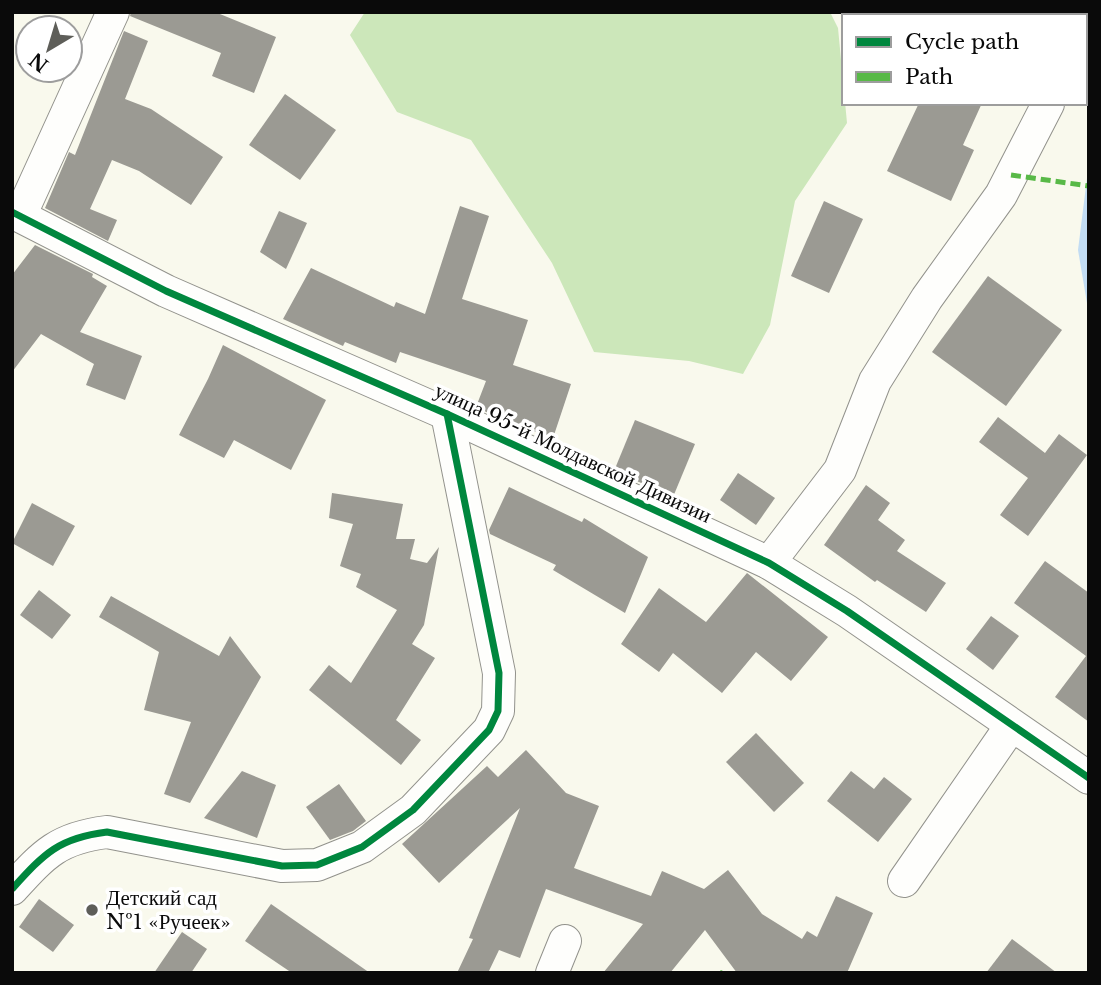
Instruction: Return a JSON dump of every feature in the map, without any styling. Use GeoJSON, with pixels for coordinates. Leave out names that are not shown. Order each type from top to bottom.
{"type":"FeatureCollection","features":[{"type":"Feature","properties":{"kind":"street","name":"улица 95-й Молдавской Дивизии"},"geometry":{"type":"LineString","coordinates":[[114,12],[16,214],[166,291],[447,414],[769,563],[847,611],[1089,778]]}},
{"type":"Feature","properties":{"kind":"street"},"geometry":{"type":"LineString","coordinates":[[769,563],[840,470],[875,381],[927,298],[1001,195],[1047,105]]}},
{"type":"Feature","properties":{"kind":"street"},"geometry":{"type":"LineString","coordinates":[[12,889],[45,853],[81,835],[107,832],[282,866],[317,865],[362,847],[413,810],[489,730],[498,711],[499,673],[447,414]]}},
{"type":"Feature","properties":{"kind":"street"},"geometry":{"type":"LineString","coordinates":[[904,881],[1011,726]]}},
{"type":"Feature","properties":{"kind":"street"},"geometry":{"type":"LineString","coordinates":[[552,973],[565,941]]}},
{"type":"Feature","properties":{"kind":"green space"},"geometry":{"type":"Polygon","coordinates":[[[365,12],[830,12],[838,28],[842,105],[845,105],[847,123],[795,201],[770,325],[743,374],[689,361],[594,352],[552,263],[471,140],[397,112],[350,35],[365,12]]]}},
{"type":"Feature","properties":{"kind":"water"},"geometry":{"type":"Polygon","coordinates":[[[1089,162],[1089,315],[1078,250],[1089,162]]]}},
{"type":"Feature","properties":{"kind":"building"},"geometry":{"type":"Polygon","coordinates":[[[131,12],[215,12],[276,37],[254,93],[212,76],[221,53],[130,16],[131,12]]]}},
{"type":"Feature","properties":{"kind":"building"},"geometry":{"type":"Polygon","coordinates":[[[124,31],[148,41],[125,99],[151,109],[223,157],[191,205],[139,171],[112,160],[90,209],[117,220],[108,241],[45,208],[69,152],[75,155],[124,31]]]}},
{"type":"Feature","properties":{"kind":"building"},"geometry":{"type":"Polygon","coordinates":[[[285,94],[336,130],[300,180],[249,145],[285,94]]]}},
{"type":"Feature","properties":{"kind":"building"},"geometry":{"type":"Polygon","coordinates":[[[918,105],[981,105],[963,145],[974,150],[951,201],[887,171],[918,105]]]}},
{"type":"Feature","properties":{"kind":"building"},"geometry":{"type":"Polygon","coordinates":[[[824,201],[863,219],[829,293],[791,276],[824,201]]]}},
{"type":"Feature","properties":{"kind":"building"},"geometry":{"type":"Polygon","coordinates":[[[460,206],[489,216],[462,299],[528,320],[513,365],[571,384],[553,438],[505,421],[476,407],[486,381],[400,352],[396,363],[345,342],[343,346],[283,319],[311,268],[394,307],[396,302],[425,314],[460,206]]]}},
{"type":"Feature","properties":{"kind":"building"},"geometry":{"type":"Polygon","coordinates":[[[279,211],[307,223],[286,269],[260,252],[279,211]]]}},
{"type":"Feature","properties":{"kind":"building"},"geometry":{"type":"Polygon","coordinates":[[[35,245],[93,274],[92,277],[107,286],[80,332],[142,356],[125,400],[86,385],[94,364],[41,334],[12,372],[12,275],[35,245]]]}},
{"type":"Feature","properties":{"kind":"building"},"geometry":{"type":"Polygon","coordinates":[[[988,276],[1062,330],[1006,406],[932,352],[988,276]]]}},
{"type":"Feature","properties":{"kind":"building"},"geometry":{"type":"Polygon","coordinates":[[[223,345],[326,400],[291,470],[234,440],[224,458],[179,435],[223,345]]]}},
{"type":"Feature","properties":{"kind":"building"},"geometry":{"type":"Polygon","coordinates":[[[998,417],[1045,453],[1059,434],[1087,455],[1028,536],[1000,515],[1028,478],[979,442],[998,417]]]}},
{"type":"Feature","properties":{"kind":"building"},"geometry":{"type":"Polygon","coordinates":[[[635,420],[695,444],[673,497],[614,471],[635,420]]]}},
{"type":"Feature","properties":{"kind":"building"},"geometry":{"type":"Polygon","coordinates":[[[738,473],[775,498],[756,525],[720,500],[738,473]]]}},
{"type":"Feature","properties":{"kind":"building"},"geometry":{"type":"Polygon","coordinates":[[[866,485],[890,503],[878,520],[905,540],[897,551],[946,583],[926,612],[877,580],[875,582],[824,545],[866,485]]]}},
{"type":"Feature","properties":{"kind":"building"},"geometry":{"type":"Polygon","coordinates":[[[509,487],[582,522],[584,518],[648,557],[625,613],[553,570],[556,565],[490,534],[489,530],[509,487]]]}},
{"type":"Feature","properties":{"kind":"building"},"geometry":{"type":"Polygon","coordinates":[[[332,493],[403,504],[396,539],[415,539],[410,559],[427,563],[439,547],[424,625],[412,644],[435,658],[396,720],[421,740],[401,765],[309,690],[329,665],[351,683],[397,610],[356,587],[361,574],[340,566],[353,524],[329,518],[332,493]]]}},
{"type":"Feature","properties":{"kind":"building"},"geometry":{"type":"Polygon","coordinates":[[[32,503],[75,526],[53,566],[12,543],[32,503]]]}},
{"type":"Feature","properties":{"kind":"building"},"geometry":{"type":"Polygon","coordinates":[[[1045,561],[1089,593],[1089,722],[1055,697],[1086,656],[1014,603],[1045,561]]]}},
{"type":"Feature","properties":{"kind":"building"},"geometry":{"type":"Polygon","coordinates":[[[747,573],[828,637],[791,681],[756,652],[722,693],[673,653],[659,672],[621,644],[659,588],[706,622],[747,573]]]}},
{"type":"Feature","properties":{"kind":"building"},"geometry":{"type":"Polygon","coordinates":[[[39,590],[71,615],[52,639],[20,615],[39,590]]]}},
{"type":"Feature","properties":{"kind":"building"},"geometry":{"type":"Polygon","coordinates":[[[111,596],[219,656],[230,636],[261,677],[190,803],[164,794],[191,722],[144,710],[159,652],[99,617],[111,596]]]}},
{"type":"Feature","properties":{"kind":"building"},"geometry":{"type":"Polygon","coordinates":[[[991,616],[1019,636],[993,670],[966,649],[991,616]]]}},
{"type":"Feature","properties":{"kind":"building"},"geometry":{"type":"Polygon","coordinates":[[[756,733],[804,783],[774,812],[726,762],[756,733]]]}},
{"type":"Feature","properties":{"kind":"building"},"geometry":{"type":"Polygon","coordinates":[[[526,750],[566,793],[599,806],[574,868],[651,896],[662,871],[704,889],[728,870],[762,914],[802,939],[807,931],[817,937],[836,896],[873,913],[847,973],[737,973],[705,930],[670,973],[603,973],[643,924],[546,889],[520,958],[499,950],[488,973],[457,973],[473,939],[469,938],[520,808],[439,883],[402,844],[487,766],[498,777],[526,750]]]}},
{"type":"Feature","properties":{"kind":"building"},"geometry":{"type":"Polygon","coordinates":[[[242,771],[276,785],[257,838],[204,818],[242,771]]]}},
{"type":"Feature","properties":{"kind":"building"},"geometry":{"type":"Polygon","coordinates":[[[851,771],[874,789],[884,777],[912,799],[878,842],[827,801],[851,771]]]}},
{"type":"Feature","properties":{"kind":"building"},"geometry":{"type":"Polygon","coordinates":[[[339,784],[366,821],[353,831],[330,840],[306,807],[339,784]]]}},
{"type":"Feature","properties":{"kind":"building"},"geometry":{"type":"Polygon","coordinates":[[[39,899],[74,925],[53,952],[19,927],[39,899]]]}},
{"type":"Feature","properties":{"kind":"building"},"geometry":{"type":"Polygon","coordinates":[[[271,904],[370,973],[292,973],[245,941],[271,904]]]}},
{"type":"Feature","properties":{"kind":"building"},"geometry":{"type":"Polygon","coordinates":[[[182,932],[207,949],[191,973],[154,973],[182,932]]]}},
{"type":"Feature","properties":{"kind":"building"},"geometry":{"type":"Polygon","coordinates":[[[1012,939],[1057,973],[986,973],[1012,939]]]}},
{"type":"Feature","properties":{"kind":"marked path"},"geometry":{"type":"LineString","coordinates":[[1011,175],[1089,186]]}},
{"type":"Feature","properties":{"kind":"cycle path"},"geometry":{"type":"LineString","coordinates":[[12,212],[166,291],[447,414],[769,563],[847,611],[1089,778]]}},
{"type":"Feature","properties":{"kind":"cycle path"},"geometry":{"type":"LineString","coordinates":[[12,889],[43,857],[64,843],[107,832],[282,866],[317,865],[362,847],[413,810],[489,730],[498,711],[499,673],[447,414]]}},
{"type":"Feature","properties":{"kind":"place","name":"Детский сад №1 «Ручеек»"},"geometry":{"type":"Point","coordinates":[92,910]}}]}
